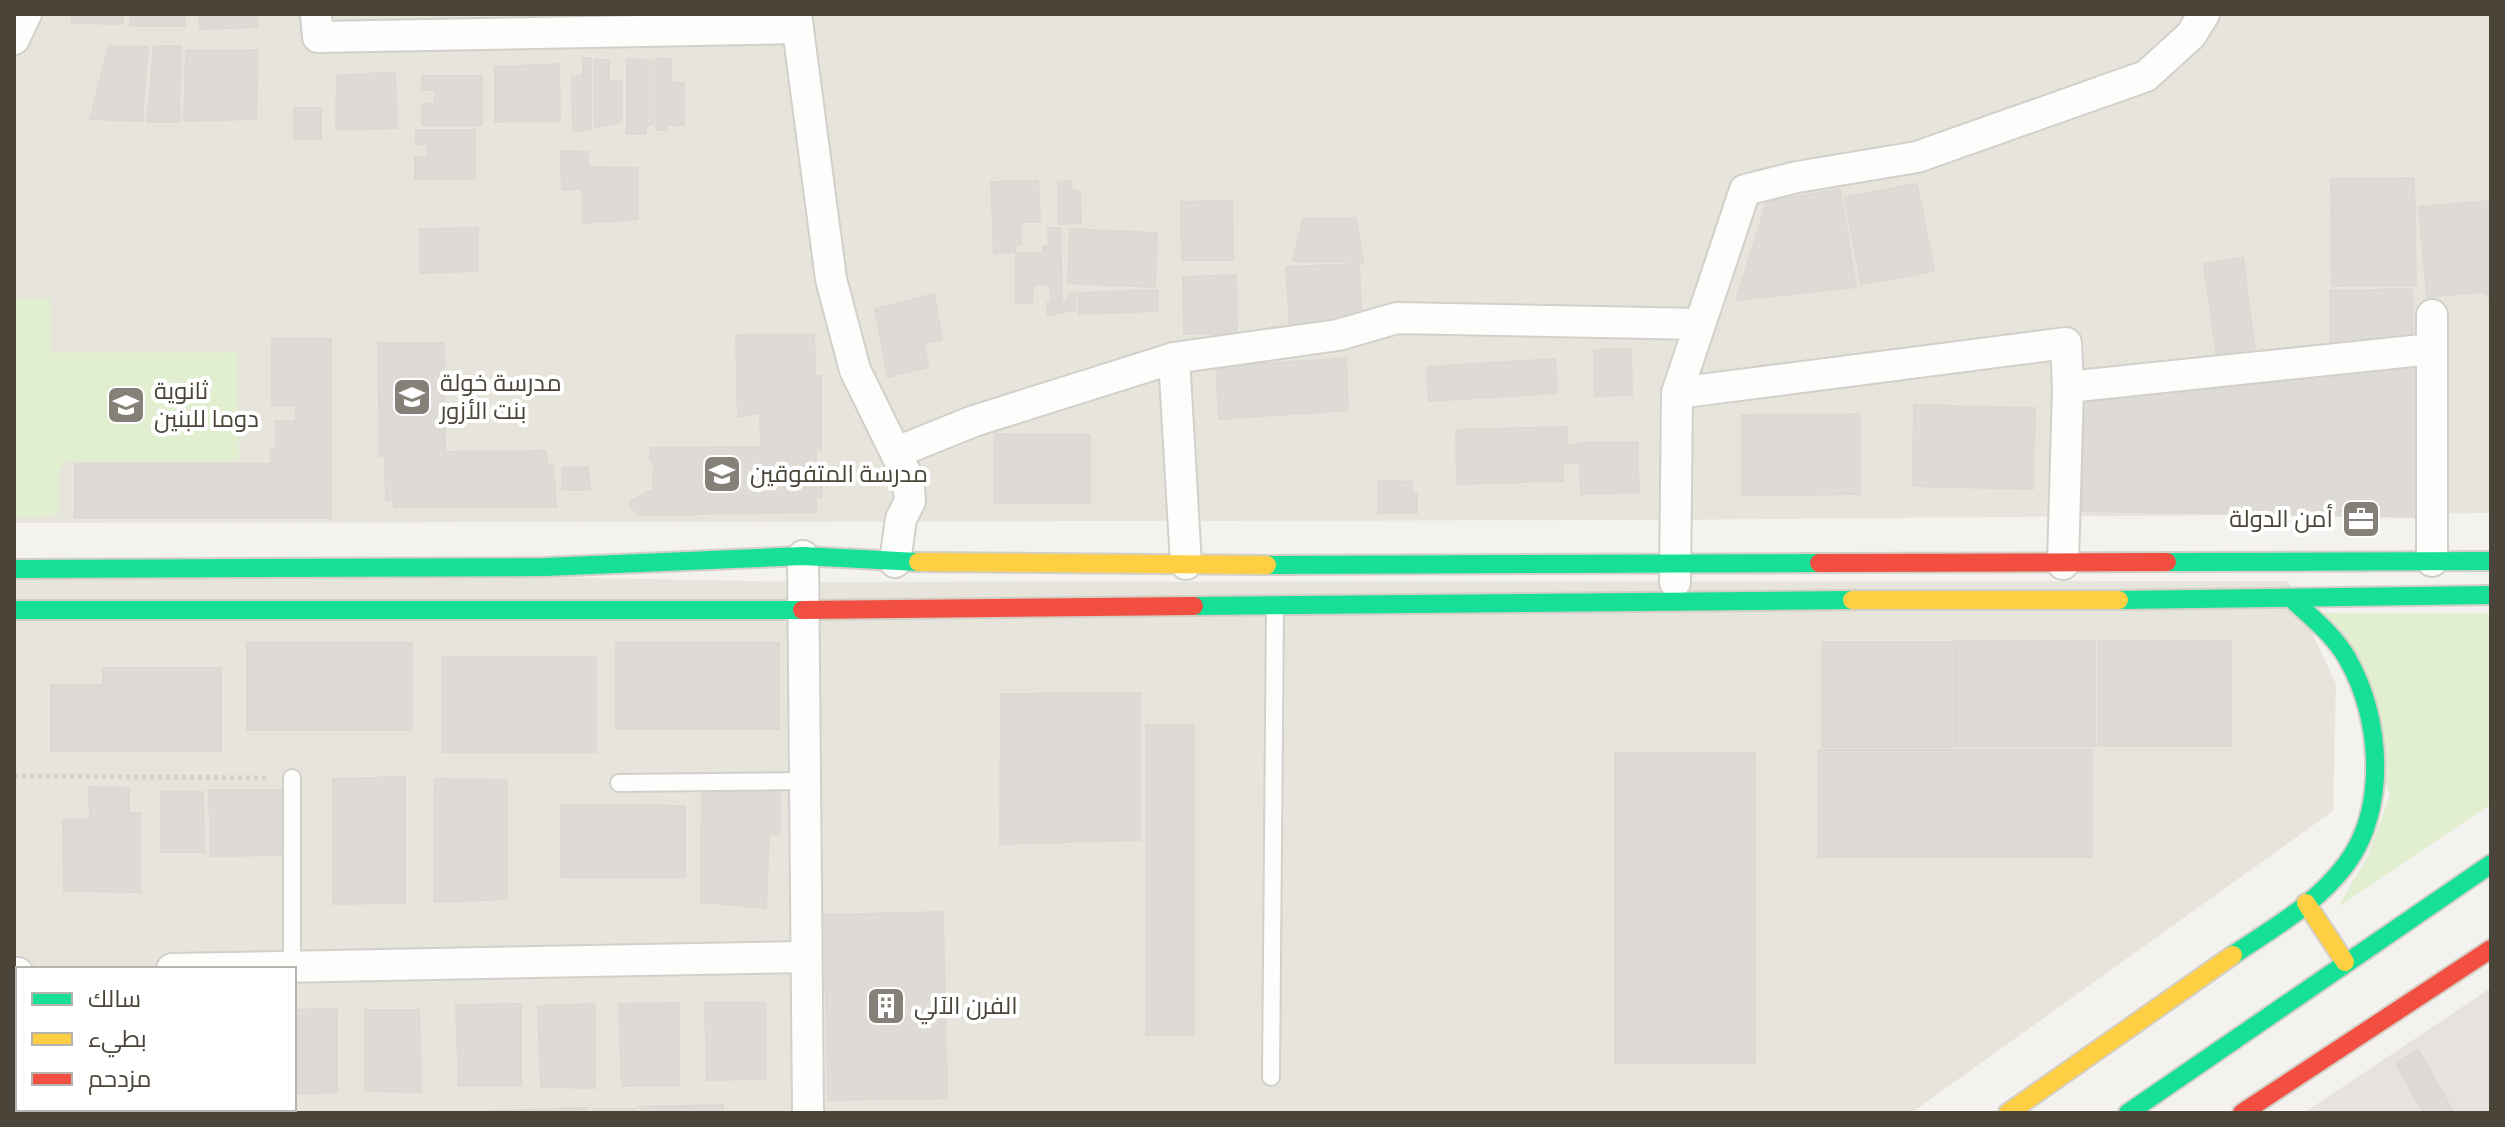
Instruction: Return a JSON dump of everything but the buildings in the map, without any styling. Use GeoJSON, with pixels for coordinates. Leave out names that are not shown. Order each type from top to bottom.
{"type":"FeatureCollection","features":[{"type":"Feature","properties":{"kind":"main road"},"geometry":{"type":"LineString","coordinates":[[14,569],[545,567],[803,556],[895,562],[1186,564],[2491,561]]}},
{"type":"Feature","properties":{"kind":"main road"},"geometry":{"type":"LineString","coordinates":[[14,610],[805,610],[1673,600],[2293,600],[2491,595]]}},
{"type":"Feature","properties":{"kind":"main road"},"geometry":{"type":"LineString","coordinates":[[2008,1113],[2306,903],[2336,877],[2355,848],[2372,797],[2373,758],[2365,699],[2351,666],[2335,641],[2293,600]]}},
{"type":"Feature","properties":{"kind":"main road"},"geometry":{"type":"LineString","coordinates":[[2128,1113],[2491,864]]}},
{"type":"Feature","properties":{"kind":"main road"},"geometry":{"type":"LineString","coordinates":[[2306,903],[2345,962]]}},
{"type":"Feature","properties":{"kind":"main road"},"geometry":{"type":"LineString","coordinates":[[2242,1113],[2491,949]]}},
{"type":"Feature","properties":{"kind":"street"},"geometry":{"type":"LineString","coordinates":[[14,39],[26,14]]}},
{"type":"Feature","properties":{"kind":"street"},"geometry":{"type":"LineString","coordinates":[[316,14],[318,37],[797,21],[831,279],[855,370],[908,478],[910,501],[901,519],[895,562]]}},
{"type":"Feature","properties":{"kind":"street"},"geometry":{"type":"LineString","coordinates":[[1673,600],[1677,393],[1745,190],[1797,177],[1917,157],[2146,76],[2191,35],[2204,14]]}},
{"type":"Feature","properties":{"kind":"street"},"geometry":{"type":"LineString","coordinates":[[2432,315],[2432,561]]}},
{"type":"Feature","properties":{"kind":"street"},"geometry":{"type":"LineString","coordinates":[[897,452],[974,421],[1174,358],[1338,335],[1397,318],[1700,324]]}},
{"type":"Feature","properties":{"kind":"street"},"geometry":{"type":"LineString","coordinates":[[1677,393],[2066,343],[2068,387],[2063,564]]}},
{"type":"Feature","properties":{"kind":"street"},"geometry":{"type":"LineString","coordinates":[[2068,387],[2432,349]]}},
{"type":"Feature","properties":{"kind":"street"},"geometry":{"type":"LineString","coordinates":[[1174,358],[1186,564]]}},
{"type":"Feature","properties":{"kind":"street"},"geometry":{"type":"LineString","coordinates":[[803,556],[804,957],[808,1113]]}},
{"type":"Feature","properties":{"kind":"street"},"geometry":{"type":"LineString","coordinates":[[252,967],[804,957]]}},
{"type":"Feature","properties":{"kind":"lane"},"geometry":{"type":"LineString","coordinates":[[1271,1077],[1275,603]]}},
{"type":"Feature","properties":{"kind":"lane"},"geometry":{"type":"LineString","coordinates":[[292,778],[292,966]]}},
{"type":"Feature","properties":{"kind":"lane"},"geometry":{"type":"LineString","coordinates":[[619,783],[804,781]]}},
{"type":"Feature","properties":{"kind":"path"},"geometry":{"type":"LineString","coordinates":[[14,776],[292,778]]}},
{"type":"Feature","properties":{"kind":"shaded area"},"geometry":{"type":"Polygon","coordinates":[[[14,14],[2491,14],[2491,513],[1656,520],[14,523],[14,14]]]}},
{"type":"Feature","properties":{"kind":"shaded area"},"geometry":{"type":"Polygon","coordinates":[[[363,574],[807,582],[2288,581],[2336,684],[2333,811],[1911,1113],[14,1113],[14,577],[363,574]]]}},
{"type":"Feature","properties":{"kind":"shaded area"},"geometry":{"type":"Polygon","coordinates":[[[2491,988],[2491,1113],[2304,1113],[2491,988]]]}},
{"type":"Feature","properties":{"kind":"green space","name":"ثانوية دوما للبنين"},"geometry":{"type":"Polygon","coordinates":[[[14,298],[50,298],[51,353],[237,352],[239,461],[62,461],[62,469],[58,470],[58,516],[14,517],[14,298]]]}},
{"type":"Feature","properties":{"kind":"green space"},"geometry":{"type":"Polygon","coordinates":[[[2324,613],[2491,613],[2491,804],[2338,907],[2367,858],[2390,795],[2324,613]]]}},
{"type":"Feature","properties":{"kind":"traffic: fast"},"geometry":{"type":"LineString","coordinates":[[14,569],[545,567],[803,556],[918,562]]}},
{"type":"Feature","properties":{"kind":"traffic: fast"},"geometry":{"type":"LineString","coordinates":[[2167,562],[2491,561]]}},
{"type":"Feature","properties":{"kind":"traffic: fast"},"geometry":{"type":"LineString","coordinates":[[1267,565],[1819,563]]}},
{"type":"Feature","properties":{"kind":"traffic: fast"},"geometry":{"type":"LineString","coordinates":[[2119,600],[2491,595]]}},
{"type":"Feature","properties":{"kind":"traffic: fast"},"geometry":{"type":"LineString","coordinates":[[1194,606],[1852,600]]}},
{"type":"Feature","properties":{"kind":"traffic: fast"},"geometry":{"type":"LineString","coordinates":[[2233,955],[2294,914],[2323,890],[2347,863],[2369,816],[2374,789],[2373,734],[2358,681],[2336,642],[2293,600]]}},
{"type":"Feature","properties":{"kind":"traffic: fast"},"geometry":{"type":"LineString","coordinates":[[14,610],[802,610]]}},
{"type":"Feature","properties":{"kind":"traffic: fast"},"geometry":{"type":"LineString","coordinates":[[2128,1113],[2491,864]]}},
{"type":"Feature","properties":{"kind":"traffic: slow"},"geometry":{"type":"LineString","coordinates":[[918,562],[1267,565]]}},
{"type":"Feature","properties":{"kind":"traffic: slow"},"geometry":{"type":"LineString","coordinates":[[1852,600],[2119,600]]}},
{"type":"Feature","properties":{"kind":"traffic: slow"},"geometry":{"type":"LineString","coordinates":[[2306,903],[2345,962]]}},
{"type":"Feature","properties":{"kind":"traffic: slow"},"geometry":{"type":"LineString","coordinates":[[2008,1113],[2233,955]]}},
{"type":"Feature","properties":{"kind":"traffic: jam"},"geometry":{"type":"LineString","coordinates":[[1819,563],[2167,562]]}},
{"type":"Feature","properties":{"kind":"traffic: jam"},"geometry":{"type":"LineString","coordinates":[[802,610],[1194,606]]}},
{"type":"Feature","properties":{"kind":"traffic: jam"},"geometry":{"type":"LineString","coordinates":[[2242,1113],[2491,949]]}},
{"type":"Feature","properties":{"kind":"place","name":"مدرسة خولة بنت الأزور"},"geometry":{"type":"Point","coordinates":[412,397]}},
{"type":"Feature","properties":{"kind":"place","name":"ثانوية دوما للبنين"},"geometry":{"type":"Point","coordinates":[126,405]}},
{"type":"Feature","properties":{"kind":"place","name":"مدرسة المتفوقين"},"geometry":{"type":"Point","coordinates":[722,474]}},
{"type":"Feature","properties":{"kind":"place","name":"أمن الدولة"},"geometry":{"type":"Point","coordinates":[2361,519]}},
{"type":"Feature","properties":{"kind":"place","name":"الفرن الآلي"},"geometry":{"type":"Point","coordinates":[886,1006]}}]}
